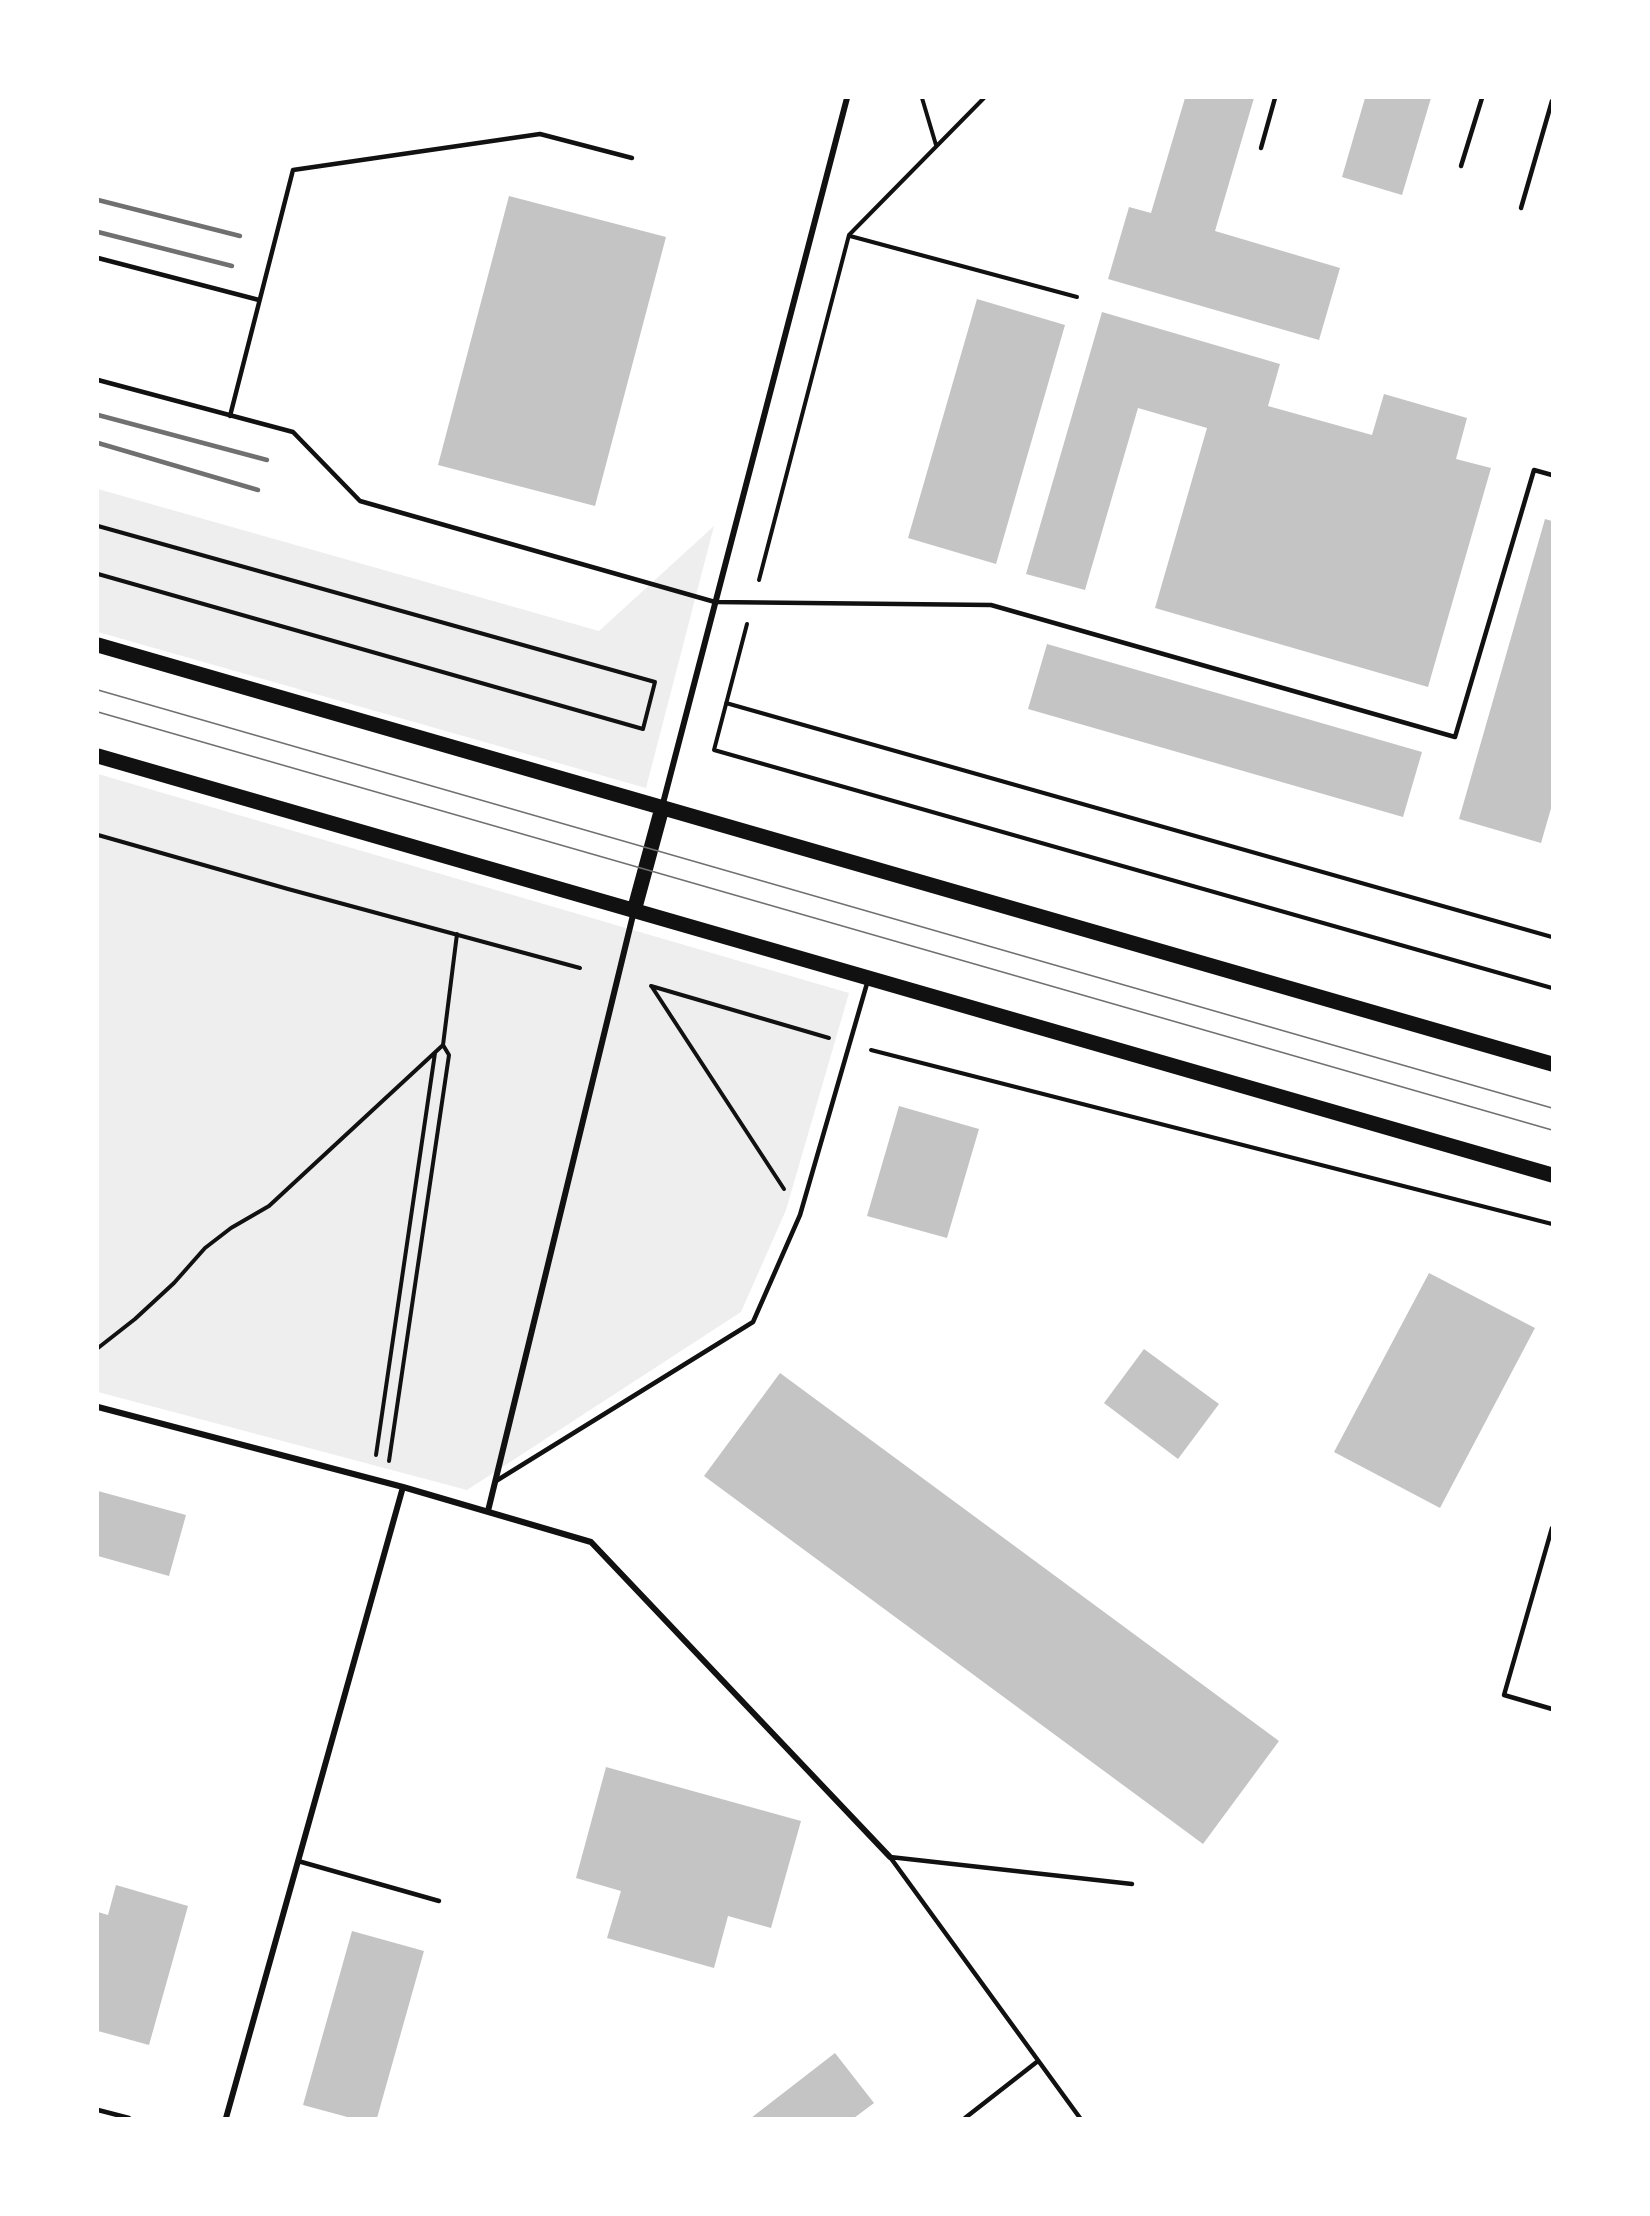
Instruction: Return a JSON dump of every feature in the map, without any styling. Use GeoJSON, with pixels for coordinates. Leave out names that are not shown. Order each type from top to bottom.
{"type":"FeatureCollection","features":[{"type":"Feature","properties":{"kind":"main road"},"geometry":{"type":"LineString","coordinates":[[98,645],[1552,1064]]}},
{"type":"Feature","properties":{"kind":"main road"},"geometry":{"type":"LineString","coordinates":[[98,756],[1552,1175]]}},
{"type":"Feature","properties":{"kind":"main road"},"geometry":{"type":"LineString","coordinates":[[634,911],[662,808]]}},
{"type":"Feature","properties":{"kind":"street"},"geometry":{"type":"LineString","coordinates":[[662,808],[847,98]]}},
{"type":"Feature","properties":{"kind":"street"},"geometry":{"type":"LineString","coordinates":[[488,1511],[634,911]]}},
{"type":"Feature","properties":{"kind":"street"},"geometry":{"type":"LineString","coordinates":[[98,1407],[403,1487],[591,1542],[890,1857]]}},
{"type":"Feature","properties":{"kind":"street"},"geometry":{"type":"LineString","coordinates":[[226,2118],[403,1487]]}},
{"type":"Feature","properties":{"kind":"lane"},"geometry":{"type":"LineString","coordinates":[[1261,148],[1275,98]]}},
{"type":"Feature","properties":{"kind":"lane"},"geometry":{"type":"LineString","coordinates":[[1461,166],[1482,98]]}},
{"type":"Feature","properties":{"kind":"lane"},"geometry":{"type":"LineString","coordinates":[[1521,208],[1552,101]]}},
{"type":"Feature","properties":{"kind":"lane"},"geometry":{"type":"LineString","coordinates":[[230,416],[293,170],[540,134],[632,158]]}},
{"type":"Feature","properties":{"kind":"lane"},"geometry":{"type":"LineString","coordinates":[[98,258],[260,300]]}},
{"type":"Feature","properties":{"kind":"lane"},"geometry":{"type":"LineString","coordinates":[[98,380],[293,432],[360,501],[715,602],[992,605],[1455,737],[1534,470],[1552,475]]}},
{"type":"Feature","properties":{"kind":"lane"},"geometry":{"type":"LineString","coordinates":[[495,1482],[753,1322],[800,1215],[869,978]]}},
{"type":"Feature","properties":{"kind":"lane"},"geometry":{"type":"LineString","coordinates":[[1552,1528],[1504,1695],[1552,1709]]}},
{"type":"Feature","properties":{"kind":"lane"},"geometry":{"type":"LineString","coordinates":[[890,1857],[1132,1884]]}},
{"type":"Feature","properties":{"kind":"lane"},"geometry":{"type":"LineString","coordinates":[[890,1857],[1080,2118]]}},
{"type":"Feature","properties":{"kind":"lane"},"geometry":{"type":"LineString","coordinates":[[298,1861],[439,1900]]}},
{"type":"Feature","properties":{"kind":"lane"},"geometry":{"type":"LineString","coordinates":[[965,2118],[1038,2061]]}},
{"type":"Feature","properties":{"kind":"lane"},"geometry":{"type":"LineString","coordinates":[[98,2110],[129,2118]]}},
{"type":"Feature","properties":{"kind":"path"},"geometry":{"type":"LineString","coordinates":[[922,98],[936,146]]}},
{"type":"Feature","properties":{"kind":"path"},"geometry":{"type":"LineString","coordinates":[[984,98],[849,235],[714,750],[1552,988]]}},
{"type":"Feature","properties":{"kind":"path"},"geometry":{"type":"LineString","coordinates":[[849,235],[1077,297]]}},
{"type":"Feature","properties":{"kind":"path"},"geometry":{"type":"LineString","coordinates":[[98,526],[655,682],[643,729],[98,574]]}},
{"type":"Feature","properties":{"kind":"path"},"geometry":{"type":"LineString","coordinates":[[726,703],[1552,937]]}},
{"type":"Feature","properties":{"kind":"path"},"geometry":{"type":"LineString","coordinates":[[98,835],[265,883],[580,968]]}},
{"type":"Feature","properties":{"kind":"path"},"geometry":{"type":"LineString","coordinates":[[386,1483],[449,1055],[443,1045],[457,934]]}},
{"type":"Feature","properties":{"kind":"path"},"geometry":{"type":"LineString","coordinates":[[800,1215],[651,986],[850,1044],[1552,1224]]}},
{"type":"Feature","properties":{"kind":"path"},"geometry":{"type":"LineString","coordinates":[[98,1348],[135,1319],[174,1283],[205,1248],[231,1228],[269,1206],[443,1045]]}},
{"type":"Feature","properties":{"kind":"path"},"geometry":{"type":"LineString","coordinates":[[373,1480],[435,1052]]}},
{"type":"Feature","properties":{"kind":"shaded area"},"geometry":{"type":"Polygon","coordinates":[[[98,489],[599,631],[714,526],[646,788],[98,632],[98,489]]]}},
{"type":"Feature","properties":{"kind":"shaded area"},"geometry":{"type":"Polygon","coordinates":[[[98,774],[849,993],[786,1210],[741,1312],[467,1490],[98,1392],[98,774]]]}},
{"type":"Feature","properties":{"kind":"building"},"geometry":{"type":"Polygon","coordinates":[[[1185,98],[1254,98],[1215,231],[1340,268],[1319,340],[1108,279],[1129,207],[1151,213],[1185,98]]]}},
{"type":"Feature","properties":{"kind":"building"},"geometry":{"type":"Polygon","coordinates":[[[1365,98],[1431,98],[1402,195],[1342,177],[1365,98]]]}},
{"type":"Feature","properties":{"kind":"building"},"geometry":{"type":"Polygon","coordinates":[[[509,196],[666,237],[595,506],[438,465],[509,196]]]}},
{"type":"Feature","properties":{"kind":"building"},"geometry":{"type":"Polygon","coordinates":[[[977,299],[1065,325],[996,564],[908,538],[977,299]]]}},
{"type":"Feature","properties":{"kind":"building"},"geometry":{"type":"Polygon","coordinates":[[[1102,312],[1280,364],[1268,406],[1372,435],[1384,394],[1467,418],[1456,459],[1491,468],[1428,687],[1155,608],[1207,428],[1138,408],[1085,590],[1026,574],[1102,312]]]}},
{"type":"Feature","properties":{"kind":"building"},"geometry":{"type":"Polygon","coordinates":[[[1545,519],[1552,521],[1552,805],[1541,843],[1459,819],[1545,519]]]}},
{"type":"Feature","properties":{"kind":"building"},"geometry":{"type":"Polygon","coordinates":[[[1047,644],[1422,752],[1403,817],[1028,709],[1047,644]]]}},
{"type":"Feature","properties":{"kind":"building"},"geometry":{"type":"Polygon","coordinates":[[[899,1106],[979,1129],[947,1238],[867,1216],[899,1106]]]}},
{"type":"Feature","properties":{"kind":"building"},"geometry":{"type":"Polygon","coordinates":[[[1429,1273],[1535,1328],[1440,1508],[1334,1452],[1429,1273]]]}},
{"type":"Feature","properties":{"kind":"building"},"geometry":{"type":"Polygon","coordinates":[[[1144,1349],[1219,1404],[1178,1459],[1104,1403],[1144,1349]]]}},
{"type":"Feature","properties":{"kind":"building"},"geometry":{"type":"Polygon","coordinates":[[[780,1373],[1279,1741],[1203,1844],[704,1476],[780,1373]]]}},
{"type":"Feature","properties":{"kind":"building"},"geometry":{"type":"Polygon","coordinates":[[[98,1491],[186,1515],[169,1576],[98,1556],[98,1491]]]}},
{"type":"Feature","properties":{"kind":"building"},"geometry":{"type":"Polygon","coordinates":[[[606,1767],[801,1821],[771,1928],[728,1916],[714,1968],[607,1938],[621,1891],[576,1878],[606,1767]]]}},
{"type":"Feature","properties":{"kind":"building"},"geometry":{"type":"Polygon","coordinates":[[[116,1885],[188,1906],[149,2045],[98,2031],[98,1912],[108,1915],[116,1885]]]}},
{"type":"Feature","properties":{"kind":"building"},"geometry":{"type":"Polygon","coordinates":[[[352,1931],[424,1951],[377,2118],[351,2118],[303,2105],[352,1931]]]}},
{"type":"Feature","properties":{"kind":"building"},"geometry":{"type":"Polygon","coordinates":[[[835,2053],[874,2103],[854,2118],[751,2118],[835,2053]]]}},
{"type":"Feature","properties":{"kind":"tram line"},"geometry":{"type":"LineString","coordinates":[[98,690],[1552,1108]]}},
{"type":"Feature","properties":{"kind":"tram line"},"geometry":{"type":"LineString","coordinates":[[98,712],[1552,1130]]}},
{"type":"Feature","properties":{"kind":"railway"},"geometry":{"type":"LineString","coordinates":[[98,200],[240,236]]}},
{"type":"Feature","properties":{"kind":"railway"},"geometry":{"type":"LineString","coordinates":[[98,232],[232,266]]}},
{"type":"Feature","properties":{"kind":"railway"},"geometry":{"type":"LineString","coordinates":[[98,415],[267,460]]}},
{"type":"Feature","properties":{"kind":"railway"},"geometry":{"type":"LineString","coordinates":[[98,443],[258,490]]}}]}
